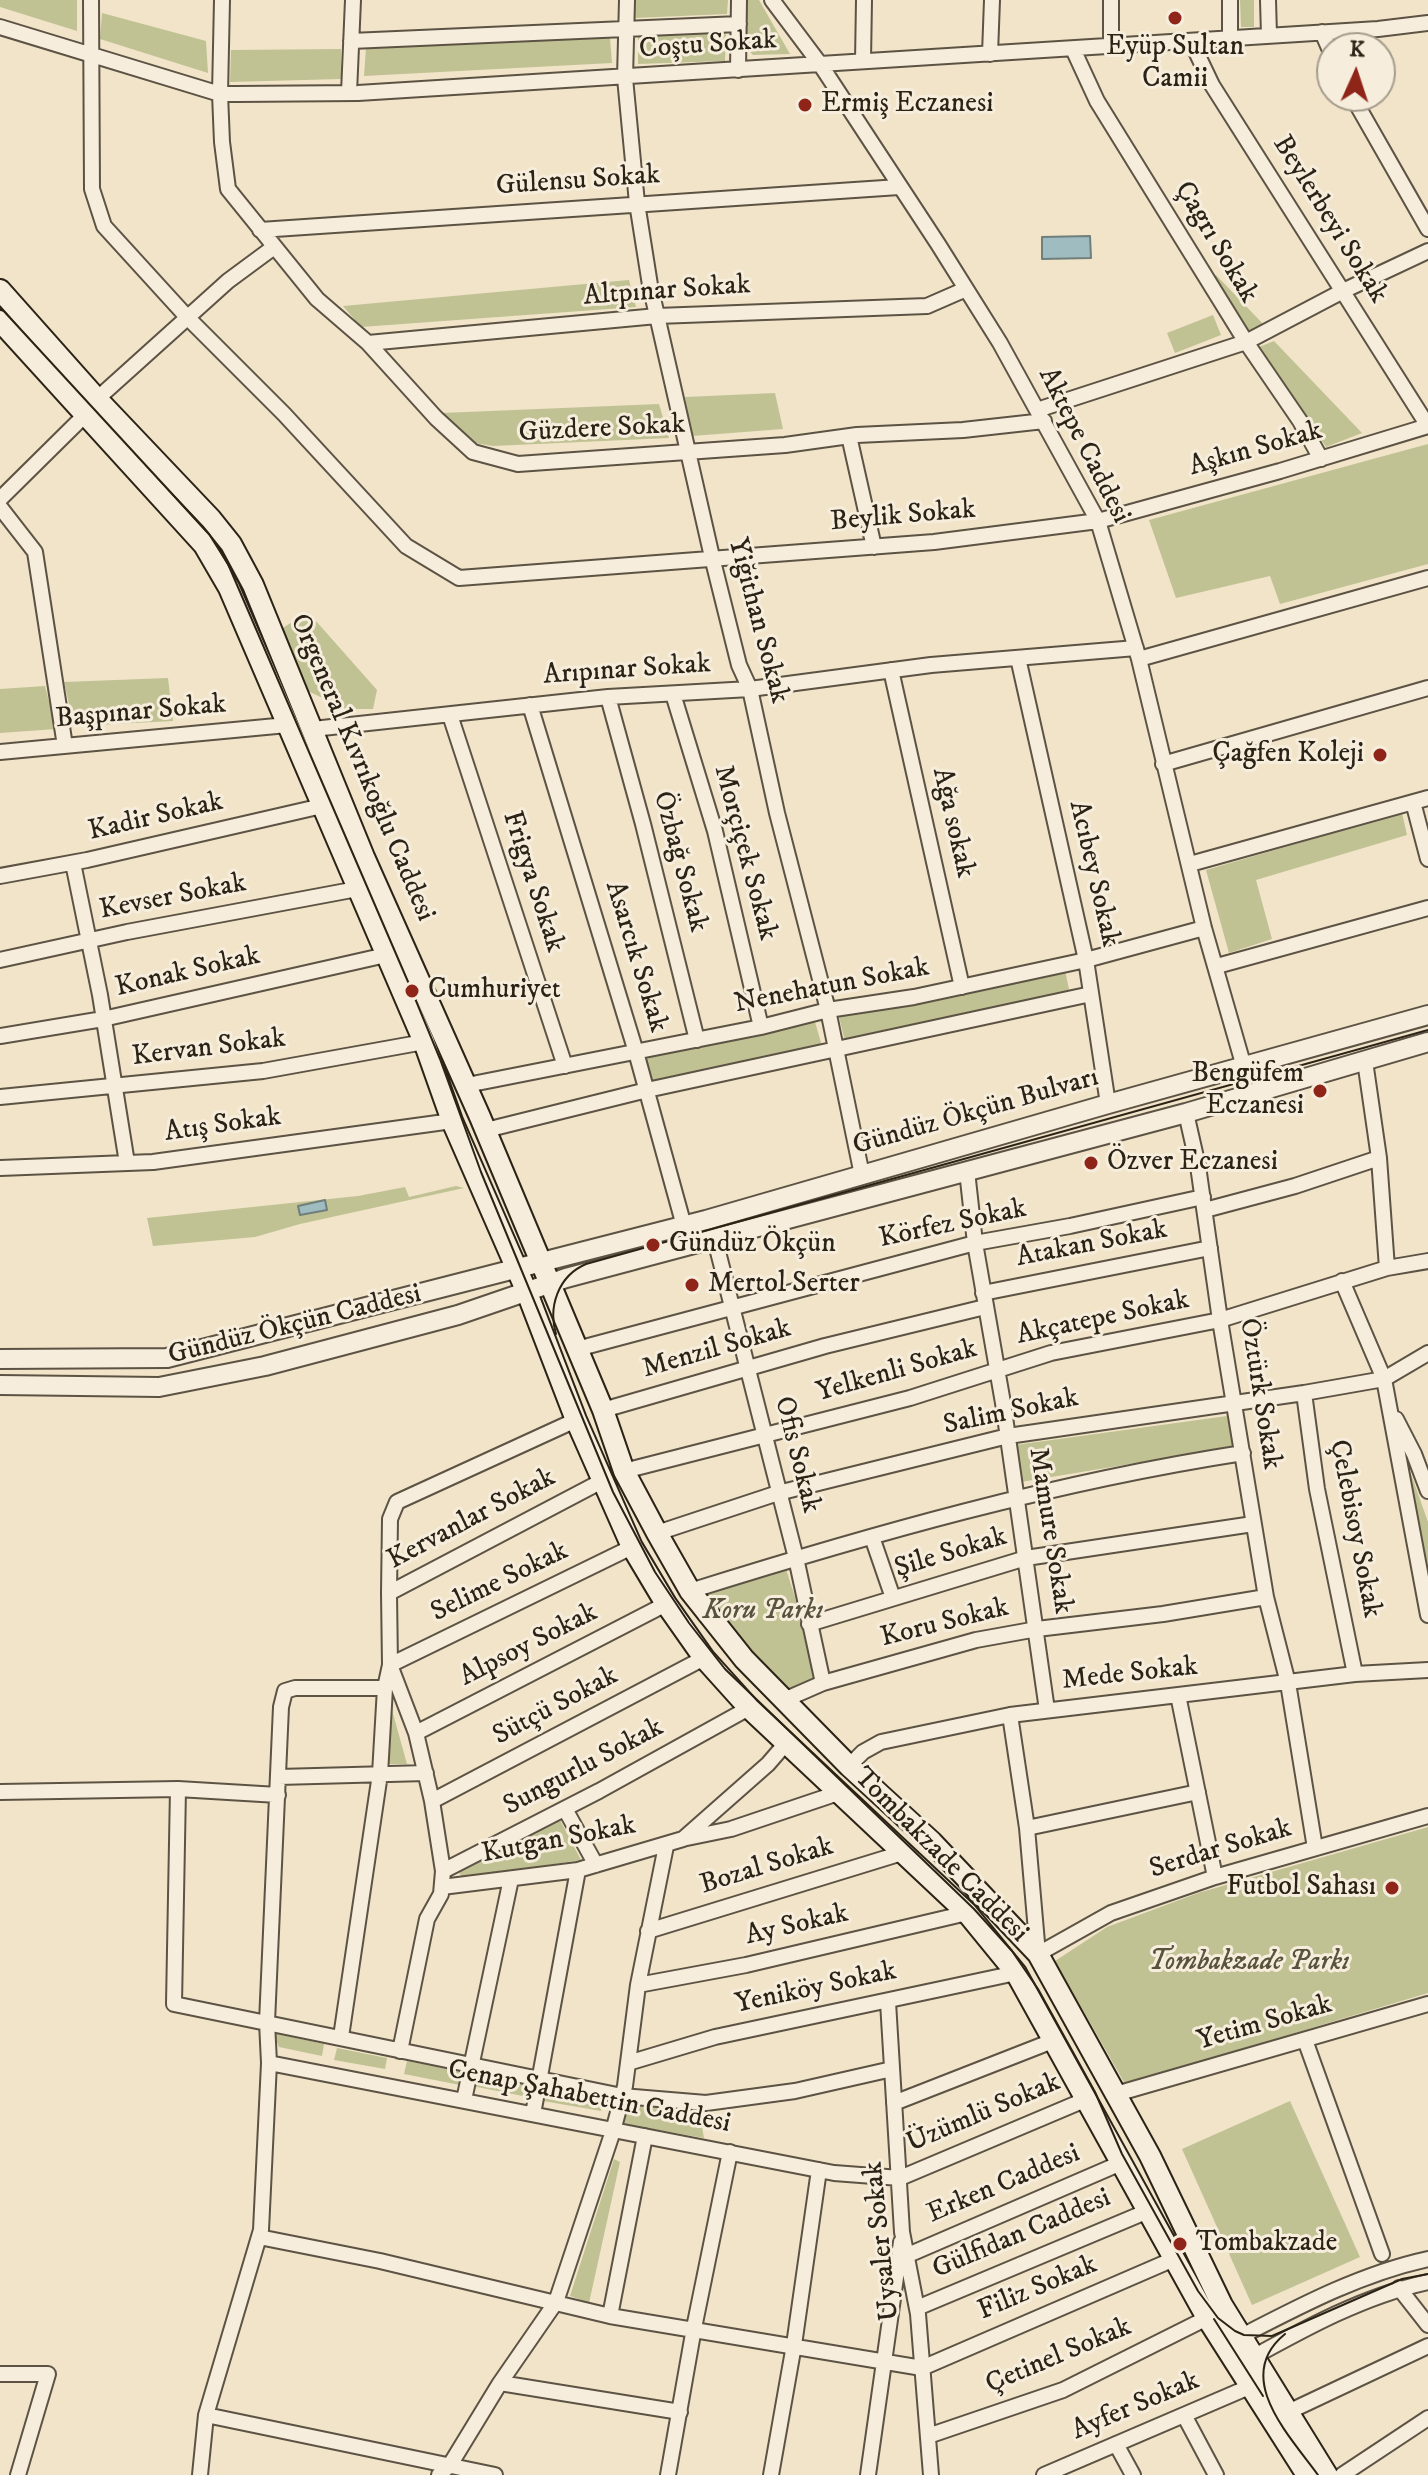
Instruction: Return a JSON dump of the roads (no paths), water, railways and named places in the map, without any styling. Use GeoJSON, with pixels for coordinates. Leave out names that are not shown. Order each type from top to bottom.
{"type":"FeatureCollection","features":[{"type":"Feature","properties":{"kind":"main road","name":"Orgeneral Kıvrıkoğlu Caddesi"},"geometry":{"type":"LineString","coordinates":[[0,290],[91,407],[173,476],[231,544],[253,585],[364,857],[467,1085],[573,1340]]}},
{"type":"Feature","properties":{"kind":"main road"},"geometry":{"type":"LineString","coordinates":[[0,321],[91,407]]}},
{"type":"Feature","properties":{"kind":"main road","name":"Tombakzade Caddesi"},"geometry":{"type":"LineString","coordinates":[[91,407],[204,545],[235,601],[424,1042],[452,1121],[526,1290],[602,1481],[632,1547],[666,1604],[704,1658],[749,1708],[967,1913],[1016,1973],[1207,2318],[1239,2351],[1286,2413],[1327,2475]]}},
{"type":"Feature","properties":{"kind":"main road","name":"Tombakzade Caddesi"},"geometry":{"type":"LineString","coordinates":[[573,1340],[603,1410],[624,1471],[690,1591],[744,1659],[849,1766],[932,1842],[1038,1954],[1150,2156],[1222,2305],[1249,2387],[1298,2472]]}},
{"type":"Feature","properties":{"kind":"street","name":"Beylik Sokak"},"geometry":{"type":"LineString","coordinates":[[91,0],[92,189],[104,226],[406,546],[459,578],[934,542],[1098,521]]}},
{"type":"Feature","properties":{"kind":"street","name":"Güzdere Sokak"},"geometry":{"type":"LineString","coordinates":[[222,0],[220,94],[228,189],[317,299],[368,343],[436,418],[473,452],[518,464],[785,445],[849,436],[963,430],[1040,416],[1246,342],[1428,251]]}},
{"type":"Feature","properties":{"kind":"street"},"geometry":{"type":"LineString","coordinates":[[349,93],[353,0]]}},
{"type":"Feature","properties":{"kind":"street","name":"Yiğithan Sokak"},"geometry":{"type":"LineString","coordinates":[[627,0],[625,78],[637,203],[657,316],[712,557],[739,665],[750,689],[777,813],[828,1010],[862,1175]]}},
{"type":"Feature","properties":{"kind":"street"},"geometry":{"type":"LineString","coordinates":[[738,70],[739,0]]}},
{"type":"Feature","properties":{"kind":"street","name":"Aktepe Caddesi"},"geometry":{"type":"LineString","coordinates":[[772,0],[820,64],[966,289],[1098,521],[1138,654],[1204,928],[1244,1067]]}},
{"type":"Feature","properties":{"kind":"street"},"geometry":{"type":"LineString","coordinates":[[863,61],[864,0]]}},
{"type":"Feature","properties":{"kind":"street"},"geometry":{"type":"LineString","coordinates":[[990,54],[992,0]]}},
{"type":"Feature","properties":{"kind":"street"},"geometry":{"type":"LineString","coordinates":[[1111,0],[1111,46]]}},
{"type":"Feature","properties":{"kind":"street"},"geometry":{"type":"LineString","coordinates":[[1230,0],[1230,38]]}},
{"type":"Feature","properties":{"kind":"street"},"geometry":{"type":"LineString","coordinates":[[1268,0],[1269,35]]}},
{"type":"Feature","properties":{"kind":"street","name":"Coştu Sokak"},"geometry":{"type":"LineString","coordinates":[[1322,32],[1428,23]]}},
{"type":"Feature","properties":{"kind":"street"},"geometry":{"type":"LineString","coordinates":[[351,41],[739,24]]}},
{"type":"Feature","properties":{"kind":"street","name":"Coştu Sokak"},"geometry":{"type":"LineString","coordinates":[[0,27],[90,57],[220,94],[349,93],[625,78],[1316,32]]}},
{"type":"Feature","properties":{"kind":"street","name":"Beylerbeyi Sokak"},"geometry":{"type":"LineString","coordinates":[[1191,41],[1212,85],[1428,426]]}},
{"type":"Feature","properties":{"kind":"street","name":"Çagrı Sokak"},"geometry":{"type":"LineString","coordinates":[[1073,49],[1097,101],[1321,459]]}},
{"type":"Feature","properties":{"kind":"street"},"geometry":{"type":"LineString","coordinates":[[1361,112],[1428,229]]}},
{"type":"Feature","properties":{"kind":"street","name":"Gülensu Sokak"},"geometry":{"type":"LineString","coordinates":[[260,230],[899,187]]}},
{"type":"Feature","properties":{"kind":"street"},"geometry":{"type":"LineString","coordinates":[[0,499],[91,407],[187,317],[274,247]]}},
{"type":"Feature","properties":{"kind":"street","name":"Altpınar Sokak"},"geometry":{"type":"LineString","coordinates":[[368,343],[657,316],[927,306],[966,289]]}},
{"type":"Feature","properties":{"kind":"street","name":"Aşkın Sokak"},"geometry":{"type":"LineString","coordinates":[[1098,521],[1428,426]]}},
{"type":"Feature","properties":{"kind":"street"},"geometry":{"type":"LineString","coordinates":[[849,436],[874,547]]}},
{"type":"Feature","properties":{"kind":"street"},"geometry":{"type":"LineString","coordinates":[[0,507],[35,552],[65,746]]}},
{"type":"Feature","properties":{"kind":"street","name":"Arıpınar Sokak"},"geometry":{"type":"LineString","coordinates":[[313,729],[608,697],[750,689],[891,670],[1018,658],[1138,654],[1428,578]]}},
{"type":"Feature","properties":{"kind":"street","name":"Acıbey Sokak"},"geometry":{"type":"LineString","coordinates":[[1018,658],[1086,960],[1108,1104]]}},
{"type":"Feature","properties":{"kind":"street","name":"Ağa sokak"},"geometry":{"type":"LineString","coordinates":[[891,670],[962,987]]}},
{"type":"Feature","properties":{"kind":"street"},"geometry":{"type":"LineString","coordinates":[[1163,764],[1428,688]]}},
{"type":"Feature","properties":{"kind":"street","name":"Morçiçek Sokak"},"geometry":{"type":"LineString","coordinates":[[673,694],[715,831],[761,1027]]}},
{"type":"Feature","properties":{"kind":"street","name":"Özbağ Sokak"},"geometry":{"type":"LineString","coordinates":[[608,697],[697,1040]]}},
{"type":"Feature","properties":{"kind":"street","name":"Asarcık Sokak"},"geometry":{"type":"LineString","coordinates":[[530,705],[636,1052],[684,1226]]}},
{"type":"Feature","properties":{"kind":"street","name":"Frigya Sokak"},"geometry":{"type":"LineString","coordinates":[[450,715],[565,1066]]}},
{"type":"Feature","properties":{"kind":"street","name":"Başpınar Sokak"},"geometry":{"type":"LineString","coordinates":[[0,752],[287,725]]}},
{"type":"Feature","properties":{"kind":"street"},"geometry":{"type":"LineString","coordinates":[[1190,864],[1428,798]]}},
{"type":"Feature","properties":{"kind":"street"},"geometry":{"type":"LineString","coordinates":[[1413,802],[1428,859]]}},
{"type":"Feature","properties":{"kind":"street","name":"Kadir Sokak"},"geometry":{"type":"LineString","coordinates":[[0,876],[73,863],[322,806]]}},
{"type":"Feature","properties":{"kind":"street"},"geometry":{"type":"LineString","coordinates":[[73,863],[90,941],[127,1163]]}},
{"type":"Feature","properties":{"kind":"street","name":"Kevser Sokak"},"geometry":{"type":"LineString","coordinates":[[0,960],[357,889]]}},
{"type":"Feature","properties":{"kind":"street"},"geometry":{"type":"LineString","coordinates":[[1217,966],[1428,908]]}},
{"type":"Feature","properties":{"kind":"street","name":"Nenehatun Sokak"},"geometry":{"type":"LineString","coordinates":[[467,1085],[761,1027],[828,1010],[962,987],[1086,960],[1204,928]]}},
{"type":"Feature","properties":{"kind":"street","name":"Konak Sokak"},"geometry":{"type":"LineString","coordinates":[[0,1036],[103,1019],[386,955]]}},
{"type":"Feature","properties":{"kind":"street"},"geometry":{"type":"LineString","coordinates":[[486,1130],[647,1090],[1091,994]]}},
{"type":"Feature","properties":{"kind":"street","name":"Gündüz Ökçün Bulvarı"},"geometry":{"type":"LineString","coordinates":[[539,1261],[684,1226],[1428,1015]]}},
{"type":"Feature","properties":{"kind":"street","name":"Kervan Sokak"},"geometry":{"type":"LineString","coordinates":[[0,1097],[263,1071],[424,1042]]}},
{"type":"Feature","properties":{"kind":"street","name":"Gündüz Ökçün Bulvarı"},"geometry":{"type":"LineString","coordinates":[[549,1283],[1186,1113],[1428,1042]]}},
{"type":"Feature","properties":{"kind":"street"},"geometry":{"type":"LineString","coordinates":[[1365,1061],[1379,1158],[1387,1268]]}},
{"type":"Feature","properties":{"kind":"street","name":"Öztürk Sokak"},"geometry":{"type":"LineString","coordinates":[[1186,1113],[1204,1204],[1253,1524],[1266,1597],[1288,1683],[1315,1848]]}},
{"type":"Feature","properties":{"kind":"street","name":"Atış Sokak"},"geometry":{"type":"LineString","coordinates":[[0,1168],[153,1162],[452,1121]]}},
{"type":"Feature","properties":{"kind":"street","name":"Körfez Sokak"},"geometry":{"type":"LineString","coordinates":[[573,1340],[732,1306],[975,1243],[1295,1186],[1379,1158]]}},
{"type":"Feature","properties":{"kind":"street","name":"Mamure Sokak"},"geometry":{"type":"LineString","coordinates":[[967,1171],[975,1243],[1008,1436],[1047,1710]]}},
{"type":"Feature","properties":{"kind":"street","name":"Ofis Sokak"},"geometry":{"type":"LineString","coordinates":[[715,1240],[796,1558],[823,1683]]}},
{"type":"Feature","properties":{"kind":"street","name":"Atakan Sokak"},"geometry":{"type":"LineString","coordinates":[[984,1300],[1210,1248]]}},
{"type":"Feature","properties":{"kind":"street","name":"Gündüz Ökçün Caddesi"},"geometry":{"type":"LineString","coordinates":[[0,1359],[167,1358],[539,1261]]}},
{"type":"Feature","properties":{"kind":"street","name":"Akçatepe Sokak"},"geometry":{"type":"LineString","coordinates":[[997,1370],[1051,1353],[1220,1320],[1387,1268],[1428,1261]]}},
{"type":"Feature","properties":{"kind":"street"},"geometry":{"type":"LineString","coordinates":[[1342,1281],[1384,1379],[1428,1615]]}},
{"type":"Feature","properties":{"kind":"street","name":"Gündüz Ökçün Caddesi"},"geometry":{"type":"LineString","coordinates":[[0,1385],[159,1387],[295,1358],[458,1315],[549,1283]]}},
{"type":"Feature","properties":{"kind":"street","name":"Menzil Sokak"},"geometry":{"type":"LineString","coordinates":[[603,1410],[984,1300]]}},
{"type":"Feature","properties":{"kind":"street"},"geometry":{"type":"LineString","coordinates":[[1384,1379],[1428,1353]]}},
{"type":"Feature","properties":{"kind":"street","name":"Yelkenli Sokak"},"geometry":{"type":"LineString","coordinates":[[624,1471],[910,1398],[997,1370]]}},
{"type":"Feature","properties":{"kind":"street","name":"Salim Sokak"},"geometry":{"type":"LineString","coordinates":[[657,1533],[778,1493],[1008,1436],[1384,1379]]}},
{"type":"Feature","properties":{"kind":"street","name":"Çelebisoy Sokak"},"geometry":{"type":"LineString","coordinates":[[1304,1393],[1317,1489],[1355,1674]]}},
{"type":"Feature","properties":{"kind":"street"},"geometry":{"type":"LineString","coordinates":[[1390,1408],[1414,1454],[1428,1491]]}},
{"type":"Feature","properties":{"kind":"street"},"geometry":{"type":"LineString","coordinates":[[389,1593],[390,1519],[397,1502],[576,1420]]}},
{"type":"Feature","properties":{"kind":"street"},"geometry":{"type":"LineString","coordinates":[[1414,1454],[1428,1445]]}},
{"type":"Feature","properties":{"kind":"street"},"geometry":{"type":"LineString","coordinates":[[690,1591],[796,1558],[1017,1497],[1243,1453]]}},
{"type":"Feature","properties":{"kind":"street","name":"Kervanlar Sokak"},"geometry":{"type":"LineString","coordinates":[[390,1665],[389,1593],[602,1481]]}},
{"type":"Feature","properties":{"kind":"street","name":"Şile Sokak"},"geometry":{"type":"LineString","coordinates":[[809,1624],[1026,1558],[1253,1524]]}},
{"type":"Feature","properties":{"kind":"street"},"geometry":{"type":"LineString","coordinates":[[872,1537],[893,1598]]}},
{"type":"Feature","properties":{"kind":"street","name":"Selime Sokak"},"geometry":{"type":"LineString","coordinates":[[390,1665],[632,1547]]}},
{"type":"Feature","properties":{"kind":"street","name":"Koru Sokak"},"geometry":{"type":"LineString","coordinates":[[784,1700],[823,1683],[976,1640],[1266,1597]]}},
{"type":"Feature","properties":{"kind":"street","name":"Alpsoy Sokak"},"geometry":{"type":"LineString","coordinates":[[416,1733],[666,1604]]}},
{"type":"Feature","properties":{"kind":"street","name":"Sütçü Sokak"},"geometry":{"type":"LineString","coordinates":[[432,1801],[704,1658]]}},
{"type":"Feature","properties":{"kind":"street"},"geometry":{"type":"LineString","coordinates":[[341,2037],[380,1774],[385,1688],[390,1665]]}},
{"type":"Feature","properties":{"kind":"street"},"geometry":{"type":"LineString","coordinates":[[390,1665],[416,1733],[432,1801],[443,1871],[442,1887],[427,1919],[400,2051]]}},
{"type":"Feature","properties":{"kind":"street","name":"Mede Sokak"},"geometry":{"type":"LineString","coordinates":[[849,1766],[863,1752],[881,1742],[1010,1715],[1355,1674],[1427,1674]]}},
{"type":"Feature","properties":{"kind":"street"},"geometry":{"type":"LineString","coordinates":[[200,2475],[206,2415],[259,2237],[269,2063],[267,2022],[281,1707],[285,1691],[295,1688],[385,1688]]}},
{"type":"Feature","properties":{"kind":"street"},"geometry":{"type":"LineString","coordinates":[[1178,1695],[1215,1877]]}},
{"type":"Feature","properties":{"kind":"street","name":"Sungurlu Sokak"},"geometry":{"type":"LineString","coordinates":[[443,1871],[565,1809],[749,1708]]}},
{"type":"Feature","properties":{"kind":"street"},"geometry":{"type":"LineString","coordinates":[[1010,1715],[1027,1828],[1038,1954]]}},
{"type":"Feature","properties":{"kind":"street"},"geometry":{"type":"LineString","coordinates":[[686,1836],[768,1764],[787,1742]]}},
{"type":"Feature","properties":{"kind":"street"},"geometry":{"type":"LineString","coordinates":[[279,1777],[426,1773]]}},
{"type":"Feature","properties":{"kind":"street"},"geometry":{"type":"LineString","coordinates":[[0,1792],[178,1789],[278,1795]]}},
{"type":"Feature","properties":{"kind":"street"},"geometry":{"type":"LineString","coordinates":[[178,1789],[174,2004],[622,2096],[706,2103],[795,2091],[892,2069]]}},
{"type":"Feature","properties":{"kind":"street"},"geometry":{"type":"LineString","coordinates":[[1027,1828],[1198,1792]]}},
{"type":"Feature","properties":{"kind":"street","name":"Kutgan Sokak"},"geometry":{"type":"LineString","coordinates":[[442,1887],[578,1870],[666,1846],[686,1836],[731,1829],[838,1793]]}},
{"type":"Feature","properties":{"kind":"street"},"geometry":{"type":"LineString","coordinates":[[565,1809],[596,1865]]}},
{"type":"Feature","properties":{"kind":"street","name":"Serdar Sokak"},"geometry":{"type":"LineString","coordinates":[[1038,1954],[1111,1913],[1215,1877],[1428,1816]]}},
{"type":"Feature","properties":{"kind":"street"},"geometry":{"type":"LineString","coordinates":[[444,2470],[556,2302],[622,2096],[638,1985],[666,1846]]}},
{"type":"Feature","properties":{"kind":"street","name":"Bozal Sokak"},"geometry":{"type":"LineString","coordinates":[[648,1931],[902,1853]]}},
{"type":"Feature","properties":{"kind":"street"},"geometry":{"type":"LineString","coordinates":[[533,2114],[578,1870]]}},
{"type":"Feature","properties":{"kind":"street"},"geometry":{"type":"LineString","coordinates":[[464,2100],[511,1879]]}},
{"type":"Feature","properties":{"kind":"street","name":"Ay Sokak"},"geometry":{"type":"LineString","coordinates":[[638,1985],[746,1965],[967,1913]]}},
{"type":"Feature","properties":{"kind":"street","name":"Yeniköy Sokak"},"geometry":{"type":"LineString","coordinates":[[628,2063],[715,2037],[1016,1973]]}},
{"type":"Feature","properties":{"kind":"street","name":"Uysaler Sokak"},"geometry":{"type":"LineString","coordinates":[[888,2002],[902,2232],[917,2308],[931,2475]]}},
{"type":"Feature","properties":{"kind":"street","name":"Yetim Sokak"},"geometry":{"type":"LineString","coordinates":[[1116,2094],[1428,2004]]}},
{"type":"Feature","properties":{"kind":"street"},"geometry":{"type":"LineString","coordinates":[[894,2103],[1055,2040]]}},
{"type":"Feature","properties":{"kind":"street"},"geometry":{"type":"LineString","coordinates":[[1305,2040],[1382,2254]]}},
{"type":"Feature","properties":{"kind":"street","name":"Cenap Şahabettin Caddesi"},"geometry":{"type":"LineString","coordinates":[[269,2063],[819,2170],[900,2178]]}},
{"type":"Feature","properties":{"kind":"street","name":"Üzümlü Sokak"},"geometry":{"type":"LineString","coordinates":[[900,2178],[1087,2099]]}},
{"type":"Feature","properties":{"kind":"street"},"geometry":{"type":"LineString","coordinates":[[610,2316],[645,2136]]}},
{"type":"Feature","properties":{"kind":"street"},"geometry":{"type":"LineString","coordinates":[[668,2475],[730,2152]]}},
{"type":"Feature","properties":{"kind":"street","name":"Erken Caddesi"},"geometry":{"type":"LineString","coordinates":[[908,2255],[1121,2163]]}},
{"type":"Feature","properties":{"kind":"street"},"geometry":{"type":"LineString","coordinates":[[771,2475],[794,2345],[819,2170]]}},
{"type":"Feature","properties":{"kind":"street","name":"Gülfidan Caddesi"},"geometry":{"type":"LineString","coordinates":[[917,2308],[1148,2211]]}},
{"type":"Feature","properties":{"kind":"street"},"geometry":{"type":"LineString","coordinates":[[868,2475],[902,2232]]}},
{"type":"Feature","properties":{"kind":"street"},"geometry":{"type":"LineString","coordinates":[[259,2237],[610,2316],[922,2368]]}},
{"type":"Feature","properties":{"kind":"street","name":"Filiz Sokak"},"geometry":{"type":"LineString","coordinates":[[922,2368],[1174,2259]]}},
{"type":"Feature","properties":{"kind":"street"},"geometry":{"type":"LineString","coordinates":[[1239,2351],[1345,2285],[1393,2266],[1428,2259]]}},
{"type":"Feature","properties":{"kind":"street"},"geometry":{"type":"LineString","coordinates":[[1239,2351],[1399,2288],[1428,2282]]}},
{"type":"Feature","properties":{"kind":"street"},"geometry":{"type":"LineString","coordinates":[[1399,2288],[1428,2325]]}},
{"type":"Feature","properties":{"kind":"street","name":"Çetinel Sokak"},"geometry":{"type":"LineString","coordinates":[[928,2436],[1063,2390],[1207,2318]]}},
{"type":"Feature","properties":{"kind":"street"},"geometry":{"type":"LineString","coordinates":[[1286,2413],[1428,2346]]}},
{"type":"Feature","properties":{"kind":"street"},"geometry":{"type":"LineString","coordinates":[[0,2374],[48,2374],[18,2475]]}},
{"type":"Feature","properties":{"kind":"street"},"geometry":{"type":"LineString","coordinates":[[500,2383],[680,2412]]}},
{"type":"Feature","properties":{"kind":"street","name":"Ayfer Sokak"},"geometry":{"type":"LineString","coordinates":[[1051,2474],[1249,2387]]}},
{"type":"Feature","properties":{"kind":"street"},"geometry":{"type":"LineString","coordinates":[[206,2415],[444,2470],[490,2474]]}},
{"type":"Feature","properties":{"kind":"street"},"geometry":{"type":"LineString","coordinates":[[1184,2415],[1216,2475]]}},
{"type":"Feature","properties":{"kind":"street"},"geometry":{"type":"LineString","coordinates":[[1342,2475],[1428,2418]]}},
{"type":"Feature","properties":{"kind":"street"},"geometry":{"type":"LineString","coordinates":[[1116,2444],[1133,2475]]}},
{"type":"Feature","properties":{"kind":"water"},"geometry":{"type":"Polygon","coordinates":[[[1090,236],[1091,258],[1042,259],[1042,237],[1090,236]]]}},
{"type":"Feature","properties":{"kind":"water"},"geometry":{"type":"Polygon","coordinates":[[[325,1200],[327,1210],[300,1215],[298,1206],[325,1200]]]}},
{"type":"Feature","properties":{"kind":"tram line"},"geometry":{"type":"LineString","coordinates":[[0,307],[209,534],[228,564],[412,991],[481,1172],[613,1492],[655,1572],[689,1623],[725,1669],[974,1909],[1012,1951],[1038,1989],[1095,2092],[1122,2154],[1198,2291],[1218,2318],[1244,2335],[1272,2336],[1402,2279],[1428,2274]]}},
{"type":"Feature","properties":{"kind":"tram line"},"geometry":{"type":"LineString","coordinates":[[556,1334],[553,1313],[558,1293],[568,1276],[586,1264],[1428,1030]]}},
{"type":"Feature","properties":{"kind":"tram line"},"geometry":{"type":"LineString","coordinates":[[1214,2319],[1263,2396]]}},
{"type":"Feature","properties":{"kind":"tram line"},"geometry":{"type":"LineString","coordinates":[[1285,2334],[1270,2351],[1264,2369],[1265,2387],[1281,2424],[1318,2475]]}},
{"type":"Feature","properties":{"kind":"place","name":"Eyüp Sultan Camii"},"geometry":{"type":"Point","coordinates":[1175,18]}},
{"type":"Feature","properties":{"kind":"place","name":"Ermiş Eczanesi"},"geometry":{"type":"Point","coordinates":[805,105]}},
{"type":"Feature","properties":{"kind":"place","name":"Çağfen Koleji"},"geometry":{"type":"Point","coordinates":[1380,755]}},
{"type":"Feature","properties":{"kind":"place","name":"Cumhuriyet"},"geometry":{"type":"Point","coordinates":[412,991]}},
{"type":"Feature","properties":{"kind":"place","name":"Bengüfem Eczanesi"},"geometry":{"type":"Point","coordinates":[1320,1091]}},
{"type":"Feature","properties":{"kind":"place","name":"Özver Eczanesi"},"geometry":{"type":"Point","coordinates":[1091,1163]}},
{"type":"Feature","properties":{"kind":"place","name":"Gündüz Ökçün"},"geometry":{"type":"Point","coordinates":[653,1245]}},
{"type":"Feature","properties":{"kind":"place","name":"Mertol Serter"},"geometry":{"type":"Point","coordinates":[692,1285]}},
{"type":"Feature","properties":{"kind":"place","name":"Futbol Sahası"},"geometry":{"type":"Point","coordinates":[1392,1888]}},
{"type":"Feature","properties":{"kind":"place","name":"Tombakzade"},"geometry":{"type":"Point","coordinates":[1180,2244]}},
{"type":"Feature","properties":{"kind":"park label","name":"Koru Parkı"},"geometry":{"type":"Point","coordinates":[763,1612]}},
{"type":"Feature","properties":{"kind":"park label","name":"Tombakzade Parkı"},"geometry":{"type":"Point","coordinates":[1249,1963]}}]}
